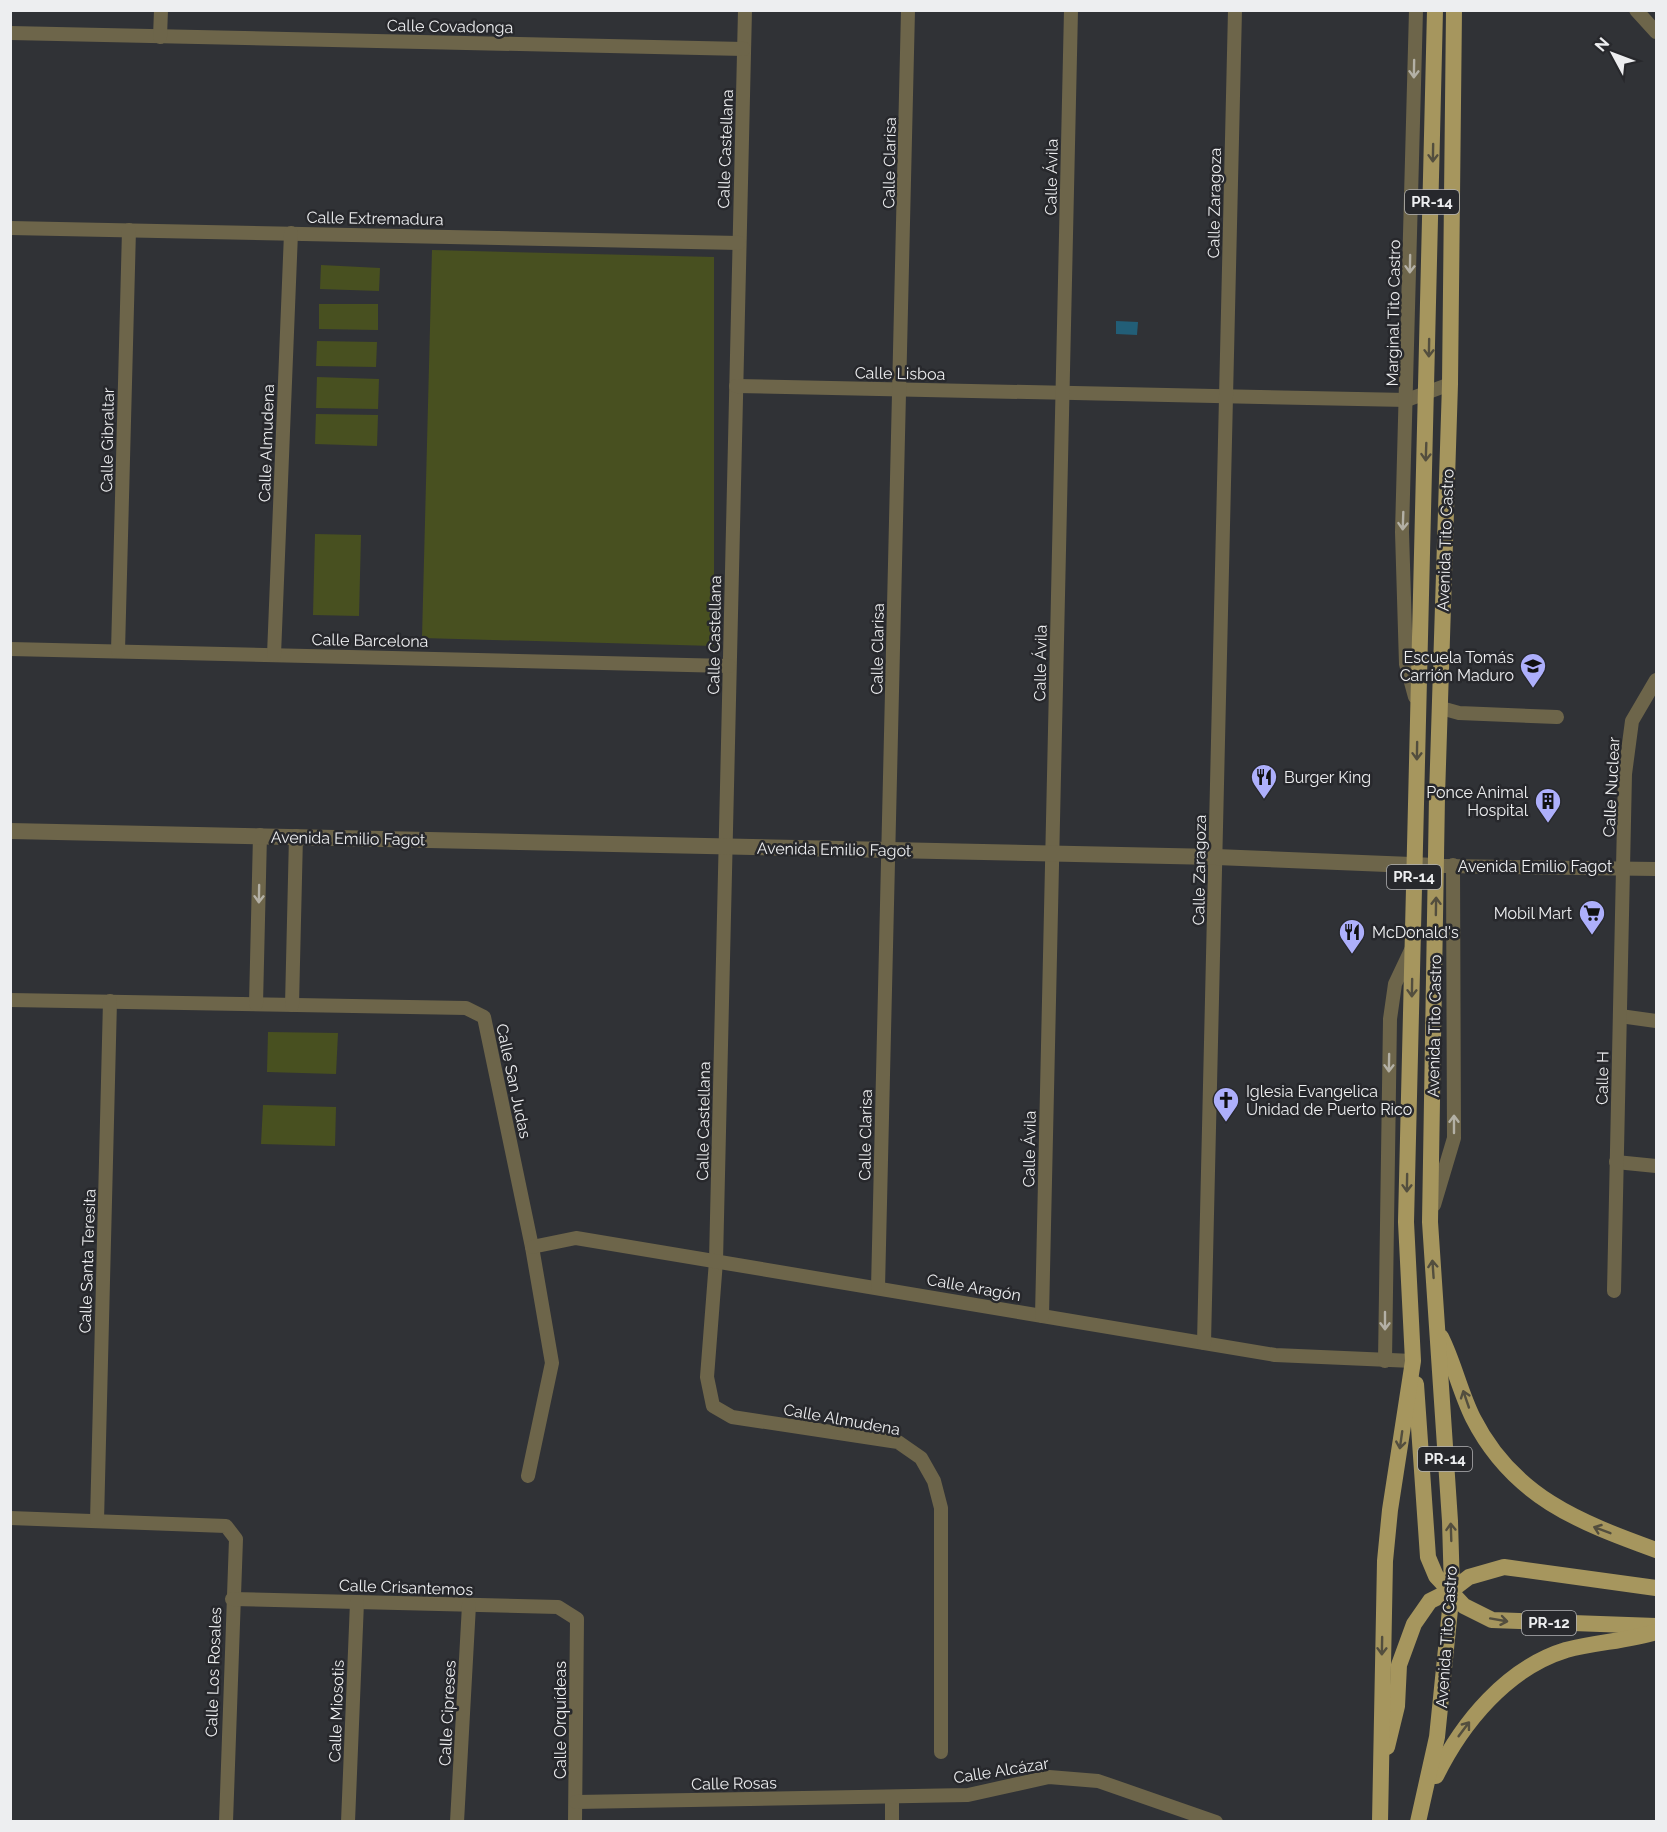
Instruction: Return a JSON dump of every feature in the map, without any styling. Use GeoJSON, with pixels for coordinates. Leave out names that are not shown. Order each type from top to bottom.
{"type":"FeatureCollection","features":[{"type":"Feature","properties":{"kind":"main road","name":"Avenida Tito Castro"},"geometry":{"type":"LineString","coordinates":[[1380,1821],[1386,1561],[1390,1510],[1413,1361],[1406,1222],[1428,393],[1435,10]]}},
{"type":"Feature","properties":{"kind":"main road","name":"Avenida Tito Castro"},"geometry":{"type":"LineString","coordinates":[[1418,1821],[1437,1737],[1452,1590],[1450,1521],[1430,1222],[1444,866],[1441,708],[1450,384],[1454,10]]}},
{"type":"Feature","properties":{"kind":"main road"},"geometry":{"type":"LineString","coordinates":[[1436,1328],[1453,1362],[1472,1415],[1485,1440],[1518,1478],[1557,1509],[1585,1524],[1656,1550]]}},
{"type":"Feature","properties":{"kind":"main road"},"geometry":{"type":"LineString","coordinates":[[1413,1361],[1428,1557],[1436,1576],[1452,1590]]}},
{"type":"Feature","properties":{"kind":"main road"},"geometry":{"type":"LineString","coordinates":[[1381,1766],[1397,1706],[1399,1665],[1408,1636],[1423,1610],[1439,1595],[1452,1590],[1469,1577],[1504,1567],[1656,1588]]}},
{"type":"Feature","properties":{"kind":"main road","name":"PR-12"},"geometry":{"type":"LineString","coordinates":[[1452,1590],[1470,1610],[1500,1622],[1656,1626]]}},
{"type":"Feature","properties":{"kind":"main road"},"geometry":{"type":"LineString","coordinates":[[1425,1798],[1462,1730],[1490,1699],[1516,1677],[1563,1651],[1656,1632]]}},
{"type":"Feature","properties":{"kind":"street"},"geometry":{"type":"LineString","coordinates":[[160,37],[161,10]]}},
{"type":"Feature","properties":{"kind":"street","name":"Calle Castellana"},"geometry":{"type":"LineString","coordinates":[[716,1261],[745,10]]}},
{"type":"Feature","properties":{"kind":"street","name":"Calle Clarisa"},"geometry":{"type":"LineString","coordinates":[[878,1288],[908,10]]}},
{"type":"Feature","properties":{"kind":"street","name":"Calle Ávila"},"geometry":{"type":"LineString","coordinates":[[1042,1316],[1071,10]]}},
{"type":"Feature","properties":{"kind":"street","name":"Calle Zaragoza"},"geometry":{"type":"LineString","coordinates":[[1204,1343],[1234,10]]}},
{"type":"Feature","properties":{"kind":"street","name":"Marginal Tito Castro"},"geometry":{"type":"LineString","coordinates":[[1416,10],[1402,532],[1406,664],[1418,708]]}},
{"type":"Feature","properties":{"kind":"street"},"geometry":{"type":"LineString","coordinates":[[1636,10],[1656,32]]}},
{"type":"Feature","properties":{"kind":"street","name":"Calle Covadonga"},"geometry":{"type":"LineString","coordinates":[[10,33],[744,49]]}},
{"type":"Feature","properties":{"kind":"street","name":"Calle Extremadura"},"geometry":{"type":"LineString","coordinates":[[10,228],[739,243]]}},
{"type":"Feature","properties":{"kind":"street","name":"Calle Gibraltar"},"geometry":{"type":"LineString","coordinates":[[118,651],[129,230]]}},
{"type":"Feature","properties":{"kind":"street","name":"Calle Almudena"},"geometry":{"type":"LineString","coordinates":[[274,655],[291,233]]}},
{"type":"Feature","properties":{"kind":"street"},"geometry":{"type":"LineString","coordinates":[[1062,393],[1407,400],[1450,384]]}},
{"type":"Feature","properties":{"kind":"street","name":"Calle Lisboa"},"geometry":{"type":"LineString","coordinates":[[736,386],[1062,393]]}},
{"type":"Feature","properties":{"kind":"street","name":"Calle Barcelona"},"geometry":{"type":"LineString","coordinates":[[10,649],[729,666]]}},
{"type":"Feature","properties":{"kind":"street","name":"Calle Nuclear"},"geometry":{"type":"LineString","coordinates":[[1625,867],[1626,774],[1632,721],[1655,684]]}},
{"type":"Feature","properties":{"kind":"street"},"geometry":{"type":"LineString","coordinates":[[1441,708],[1459,713],[1530,714],[1557,717]]}},
{"type":"Feature","properties":{"kind":"street","name":"Avenida Emilio Fagot"},"geometry":{"type":"LineString","coordinates":[[10,831],[1216,857],[1414,866],[1656,869]]}},
{"type":"Feature","properties":{"kind":"street"},"geometry":{"type":"LineString","coordinates":[[256,1004],[260,836]]}},
{"type":"Feature","properties":{"kind":"street"},"geometry":{"type":"LineString","coordinates":[[292,1005],[296,836]]}},
{"type":"Feature","properties":{"kind":"street","name":"Calle H"},"geometry":{"type":"LineString","coordinates":[[1614,1291],[1625,867]]}},
{"type":"Feature","properties":{"kind":"street"},"geometry":{"type":"LineString","coordinates":[[1385,1361],[1390,1007],[1395,984],[1413,946]]}},
{"type":"Feature","properties":{"kind":"street","name":"Calle San Judas"},"geometry":{"type":"LineString","coordinates":[[10,999],[465,1008],[484,1017],[532,1247],[552,1363],[528,1476]]}},
{"type":"Feature","properties":{"kind":"street","name":"Calle Santa Teresita"},"geometry":{"type":"LineString","coordinates":[[97,1521],[110,1001]]}},
{"type":"Feature","properties":{"kind":"street"},"geometry":{"type":"LineString","coordinates":[[1620,1016],[1656,1021]]}},
{"type":"Feature","properties":{"kind":"street"},"geometry":{"type":"LineString","coordinates":[[1616,1162],[1656,1166]]}},
{"type":"Feature","properties":{"kind":"street","name":"Calle Aragón"},"geometry":{"type":"LineString","coordinates":[[532,1247],[576,1238],[1275,1355],[1413,1361]]}},
{"type":"Feature","properties":{"kind":"street","name":"Calle Almudena"},"geometry":{"type":"LineString","coordinates":[[716,1261],[707,1377],[713,1406],[732,1418],[898,1442],[921,1458],[934,1481],[941,1508],[941,1752]]}},
{"type":"Feature","properties":{"kind":"street"},"geometry":{"type":"LineString","coordinates":[[10,1518],[97,1521]]}},
{"type":"Feature","properties":{"kind":"street","name":"Calle Los Rosales"},"geometry":{"type":"LineString","coordinates":[[97,1521],[226,1526],[236,1539],[232,1599],[226,1821]]}},
{"type":"Feature","properties":{"kind":"street","name":"Calle Crisantemos"},"geometry":{"type":"LineString","coordinates":[[232,1599],[558,1607],[577,1618]]}},
{"type":"Feature","properties":{"kind":"street","name":"Calle Miosotis"},"geometry":{"type":"LineString","coordinates":[[348,1821],[357,1602]]}},
{"type":"Feature","properties":{"kind":"street","name":"Calle Cipreses"},"geometry":{"type":"LineString","coordinates":[[457,1821],[469,1605]]}},
{"type":"Feature","properties":{"kind":"street","name":"Calle Orquídeas"},"geometry":{"type":"LineString","coordinates":[[575,1821],[577,1618]]}},
{"type":"Feature","properties":{"kind":"street","name":"Calle Alcázar"},"geometry":{"type":"LineString","coordinates":[[892,1797],[968,1795],[1049,1777],[1098,1781],[1216,1821]]}},
{"type":"Feature","properties":{"kind":"street"},"geometry":{"type":"LineString","coordinates":[[892,1797],[892,1821]]}},
{"type":"Feature","properties":{"kind":"street","name":"Calle Rosas"},"geometry":{"type":"LineString","coordinates":[[576,1802],[892,1797]]}},
{"type":"Feature","properties":{"kind":"green space"},"geometry":{"type":"Polygon","coordinates":[[[432,250],[714,257],[714,646],[422,638],[432,250]]]}},
{"type":"Feature","properties":{"kind":"green space"},"geometry":{"type":"Polygon","coordinates":[[[321,265],[380,268],[379,291],[320,289],[321,265]]]}},
{"type":"Feature","properties":{"kind":"green space"},"geometry":{"type":"Polygon","coordinates":[[[319,304],[378,304],[378,330],[319,329],[319,304]]]}},
{"type":"Feature","properties":{"kind":"green space"},"geometry":{"type":"Polygon","coordinates":[[[317,341],[377,342],[376,367],[316,366],[317,341]]]}},
{"type":"Feature","properties":{"kind":"green space"},"geometry":{"type":"Polygon","coordinates":[[[317,377],[379,379],[378,409],[316,408],[317,377]]]}},
{"type":"Feature","properties":{"kind":"green space"},"geometry":{"type":"Polygon","coordinates":[[[316,414],[378,415],[377,446],[315,444],[316,414]]]}},
{"type":"Feature","properties":{"kind":"green space"},"geometry":{"type":"Polygon","coordinates":[[[315,534],[361,535],[359,616],[313,615],[315,534]]]}},
{"type":"Feature","properties":{"kind":"green space"},"geometry":{"type":"Polygon","coordinates":[[[268,1032],[338,1033],[336,1074],[267,1072],[268,1032]]]}},
{"type":"Feature","properties":{"kind":"green space"},"geometry":{"type":"Polygon","coordinates":[[[263,1105],[336,1107],[335,1146],[261,1144],[263,1105]]]}},
{"type":"Feature","properties":{"kind":"water"},"geometry":{"type":"Polygon","coordinates":[[[1116,321],[1138,322],[1137,335],[1116,334],[1116,321]]]}},
{"type":"Feature","properties":{"kind":"place","name":"Escuela Tomás Carrión Maduro"},"geometry":{"type":"Point","coordinates":[1533,689]}},
{"type":"Feature","properties":{"kind":"place","name":"Burger King"},"geometry":{"type":"Point","coordinates":[1264,800]}},
{"type":"Feature","properties":{"kind":"place","name":"Ponce Animal Hospital"},"geometry":{"type":"Point","coordinates":[1548,824]}},
{"type":"Feature","properties":{"kind":"place","name":"Mobil Mart"},"geometry":{"type":"Point","coordinates":[1592,936]}},
{"type":"Feature","properties":{"kind":"place","name":"McDonald's"},"geometry":{"type":"Point","coordinates":[1352,955]}},
{"type":"Feature","properties":{"kind":"place","name":"Iglesia Evangelica Unidad de Puerto Rico"},"geometry":{"type":"Point","coordinates":[1226,1123]}}]}
